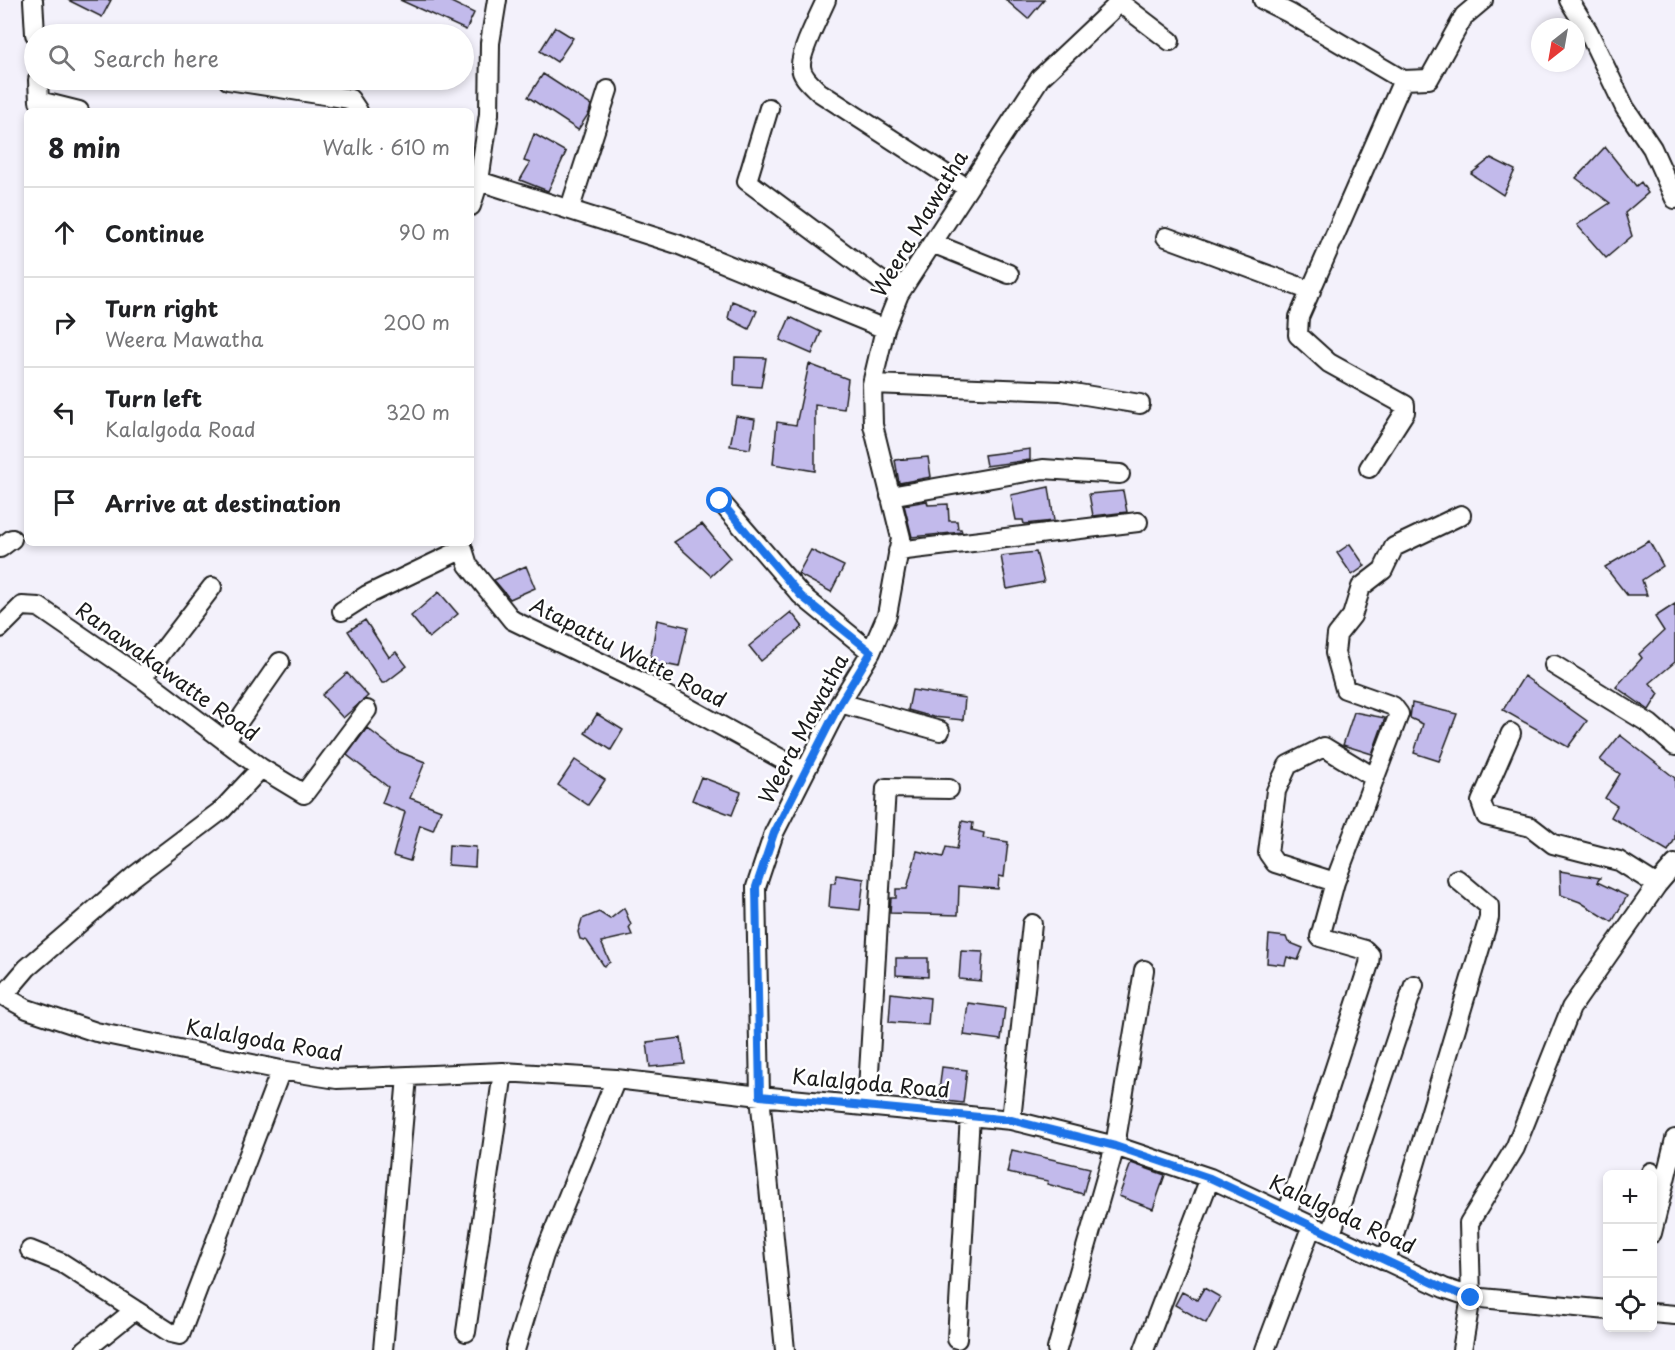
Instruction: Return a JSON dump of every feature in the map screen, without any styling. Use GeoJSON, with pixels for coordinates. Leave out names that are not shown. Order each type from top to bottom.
{"type":"FeatureCollection","features":[{"type":"Feature","properties":{"kind":"street"},"geometry":{"type":"LineString","coordinates":[[33,0],[34,24]]}},
{"type":"Feature","properties":{"kind":"street"},"geometry":{"type":"LineString","coordinates":[[474,197],[479,181],[489,114],[490,43],[497,0]]}},
{"type":"Feature","properties":{"kind":"street"},"geometry":{"type":"LineString","coordinates":[[826,0],[804,51],[801,66],[805,78],[819,92],[967,188]]}},
{"type":"Feature","properties":{"kind":"street"},"geometry":{"type":"LineString","coordinates":[[1263,0],[1403,80],[1429,80],[1464,16],[1483,0]]}},
{"type":"Feature","properties":{"kind":"street"},"geometry":{"type":"LineString","coordinates":[[1569,0],[1588,31],[1625,108],[1652,148],[1675,199]]}},
{"type":"Feature","properties":{"kind":"street"},"geometry":{"type":"LineString","coordinates":[[1113,3],[1170,41]]}},
{"type":"Feature","properties":{"kind":"street","name":"Weera Mawatha"},"geometry":{"type":"LineString","coordinates":[[785,1350],[760,1096],[756,887],[774,833],[840,703],[871,652],[887,615],[901,538],[873,425],[872,384],[885,329],[899,294],[1040,78],[1113,3]]}},
{"type":"Feature","properties":{"kind":"street"},"geometry":{"type":"LineString","coordinates":[[1369,468],[1405,412],[1405,405],[1329,363],[1298,335],[1299,317],[1403,80]]}},
{"type":"Feature","properties":{"kind":"street"},"geometry":{"type":"LineString","coordinates":[[38,90],[39,101],[68,108]]}},
{"type":"Feature","properties":{"kind":"street"},"geometry":{"type":"LineString","coordinates":[[292,90],[350,99],[356,108]]}},
{"type":"Feature","properties":{"kind":"street"},"geometry":{"type":"LineString","coordinates":[[570,208],[608,90]]}},
{"type":"Feature","properties":{"kind":"street"},"geometry":{"type":"LineString","coordinates":[[769,108],[747,181],[899,294]]}},
{"type":"Feature","properties":{"kind":"street"},"geometry":{"type":"LineString","coordinates":[[479,181],[570,208],[677,244],[885,329]]}},
{"type":"Feature","properties":{"kind":"street"},"geometry":{"type":"LineString","coordinates":[[1166,237],[1311,291]]}},
{"type":"Feature","properties":{"kind":"street"},"geometry":{"type":"LineString","coordinates":[[932,243],[1009,274]]}},
{"type":"Feature","properties":{"kind":"street"},"geometry":{"type":"LineString","coordinates":[[872,384],[1061,392],[1140,404]]}},
{"type":"Feature","properties":{"kind":"street"},"geometry":{"type":"LineString","coordinates":[[890,496],[1043,469],[1120,474]]}},
{"type":"Feature","properties":{"kind":"street"},"geometry":{"type":"LineString","coordinates":[[720,501],[801,596],[871,652]]}},
{"type":"Feature","properties":{"kind":"street"},"geometry":{"type":"LineString","coordinates":[[1287,1214],[1370,964],[1370,955],[1365,950],[1320,937],[1335,882],[1400,714],[1394,706],[1345,689],[1335,652],[1337,635],[1352,616],[1361,587],[1383,570],[1394,547],[1461,514]]}},
{"type":"Feature","properties":{"kind":"street"},"geometry":{"type":"LineString","coordinates":[[898,551],[1138,522]]}},
{"type":"Feature","properties":{"kind":"street"},"geometry":{"type":"LineString","coordinates":[[342,611],[367,595],[462,546]]}},
{"type":"Feature","properties":{"kind":"street","name":"Atapattu Watte Road"},"geometry":{"type":"LineString","coordinates":[[462,546],[468,565],[512,620],[645,684],[805,772]]}},
{"type":"Feature","properties":{"kind":"street"},"geometry":{"type":"LineString","coordinates":[[142,678],[212,587]]}},
{"type":"Feature","properties":{"kind":"street","name":"Ranawakawatte Road"},"geometry":{"type":"LineString","coordinates":[[0,628],[22,606],[39,607],[142,678],[261,768],[222,810],[133,877],[27,968],[2,994]]}},
{"type":"Feature","properties":{"kind":"street"},"geometry":{"type":"LineString","coordinates":[[225,741],[280,662]]}},
{"type":"Feature","properties":{"kind":"street"},"geometry":{"type":"LineString","coordinates":[[1554,665],[1650,724],[1675,746]]}},
{"type":"Feature","properties":{"kind":"street"},"geometry":{"type":"LineString","coordinates":[[840,703],[940,731]]}},
{"type":"Feature","properties":{"kind":"street"},"geometry":{"type":"LineString","coordinates":[[261,768],[304,794],[367,710]]}},
{"type":"Feature","properties":{"kind":"street"},"geometry":{"type":"LineString","coordinates":[[1511,733],[1481,801],[1486,816],[1531,827],[1552,844],[1619,861],[1657,885]]}},
{"type":"Feature","properties":{"kind":"street"},"geometry":{"type":"LineString","coordinates":[[1335,882],[1275,863],[1268,853],[1276,791],[1288,765],[1324,747],[1375,778]]}},
{"type":"Feature","properties":{"kind":"street"},"geometry":{"type":"LineString","coordinates":[[867,1106],[886,788],[949,789]]}},
{"type":"Feature","properties":{"kind":"street"},"geometry":{"type":"LineString","coordinates":[[1462,1350],[1471,1298],[1469,1223],[1515,1148],[1571,1008],[1657,885],[1675,864]]}},
{"type":"Feature","properties":{"kind":"street"},"geometry":{"type":"LineString","coordinates":[[1386,1261],[1489,918],[1489,906],[1457,879]]}},
{"type":"Feature","properties":{"kind":"street"},"geometry":{"type":"LineString","coordinates":[[1011,1120],[1032,924]]}},
{"type":"Feature","properties":{"kind":"street"},"geometry":{"type":"LineString","coordinates":[[1057,1349],[1115,1146],[1144,970]]}},
{"type":"Feature","properties":{"kind":"street"},"geometry":{"type":"LineString","coordinates":[[1330,1234],[1414,985]]}},
{"type":"Feature","properties":{"kind":"street","name":"Kalalgoda Road"},"geometry":{"type":"LineString","coordinates":[[2,994],[27,1009],[96,1032],[281,1070],[338,1079],[503,1072],[616,1079],[760,1096],[1011,1120],[1115,1146],[1210,1178],[1444,1288],[1471,1298],[1603,1310]]}},
{"type":"Feature","properties":{"kind":"street"},"geometry":{"type":"LineString","coordinates":[[30,1250],[62,1263],[171,1334],[180,1335],[281,1070]]}},
{"type":"Feature","properties":{"kind":"street"},"geometry":{"type":"LineString","coordinates":[[466,1332],[503,1072]]}},
{"type":"Feature","properties":{"kind":"street"},"geometry":{"type":"LineString","coordinates":[[383,1350],[407,1077]]}},
{"type":"Feature","properties":{"kind":"street"},"geometry":{"type":"LineString","coordinates":[[515,1350],[544,1255],[616,1079]]}},
{"type":"Feature","properties":{"kind":"street"},"geometry":{"type":"LineString","coordinates":[[957,1339],[970,1116]]}},
{"type":"Feature","properties":{"kind":"street"},"geometry":{"type":"LineString","coordinates":[[1655,1224],[1675,1139]]}},
{"type":"Feature","properties":{"kind":"street"},"geometry":{"type":"LineString","coordinates":[[1144,1350],[1210,1178]]}},
{"type":"Feature","properties":{"kind":"street"},"geometry":{"type":"LineString","coordinates":[[1265,1350],[1312,1225]]}},
{"type":"Feature","properties":{"kind":"street"},"geometry":{"type":"LineString","coordinates":[[85,1350],[135,1310]]}},
{"type":"Feature","properties":{"kind":"street"},"geometry":{"type":"LineString","coordinates":[[1657,1313],[1675,1315]]}},
{"type":"Feature","properties":{"kind":"building"},"geometry":{"type":"Polygon","coordinates":[[[68,0],[111,0],[102,17],[68,0]]]}},
{"type":"Feature","properties":{"kind":"building"},"geometry":{"type":"Polygon","coordinates":[[[400,0],[447,0],[474,13],[469,24],[453,24],[400,0]]]}},
{"type":"Feature","properties":{"kind":"building"},"geometry":{"type":"Polygon","coordinates":[[[1006,0],[1044,0],[1028,19],[1006,0]]]}},
{"type":"Feature","properties":{"kind":"building"},"geometry":{"type":"Polygon","coordinates":[[[555,27],[573,38],[557,62],[540,51],[555,27]]]}},
{"type":"Feature","properties":{"kind":"building"},"geometry":{"type":"Polygon","coordinates":[[[543,74],[591,105],[589,113],[578,130],[528,97],[543,74]]]}},
{"type":"Feature","properties":{"kind":"building"},"geometry":{"type":"Polygon","coordinates":[[[534,134],[566,152],[548,191],[520,180],[530,163],[524,161],[534,134]]]}},
{"type":"Feature","properties":{"kind":"building"},"geometry":{"type":"Polygon","coordinates":[[[1605,147],[1636,186],[1641,182],[1648,193],[1625,213],[1632,236],[1606,258],[1577,225],[1610,203],[1576,178],[1605,147]]]}},
{"type":"Feature","properties":{"kind":"building"},"geometry":{"type":"Polygon","coordinates":[[[1491,158],[1515,170],[1503,195],[1471,174],[1491,158]]]}},
{"type":"Feature","properties":{"kind":"building"},"geometry":{"type":"Polygon","coordinates":[[[732,301],[757,311],[749,329],[728,318],[732,301]]]}},
{"type":"Feature","properties":{"kind":"building"},"geometry":{"type":"Polygon","coordinates":[[[790,317],[821,332],[812,354],[780,340],[790,317]]]}},
{"type":"Feature","properties":{"kind":"building"},"geometry":{"type":"Polygon","coordinates":[[[735,357],[766,358],[761,387],[734,385],[735,357]]]}},
{"type":"Feature","properties":{"kind":"building"},"geometry":{"type":"Polygon","coordinates":[[[809,364],[848,379],[844,409],[815,405],[815,471],[773,464],[777,422],[796,425],[809,364]]]}},
{"type":"Feature","properties":{"kind":"building"},"geometry":{"type":"Polygon","coordinates":[[[736,416],[755,419],[750,449],[730,446],[736,416]]]}},
{"type":"Feature","properties":{"kind":"building"},"geometry":{"type":"Polygon","coordinates":[[[1030,449],[1030,460],[986,466],[984,455],[1030,449]]]}},
{"type":"Feature","properties":{"kind":"building"},"geometry":{"type":"Polygon","coordinates":[[[928,457],[931,477],[899,483],[895,460],[928,457]]]}},
{"type":"Feature","properties":{"kind":"building"},"geometry":{"type":"Polygon","coordinates":[[[1049,487],[1054,521],[1024,524],[1023,520],[1016,520],[1011,495],[1049,487]]]}},
{"type":"Feature","properties":{"kind":"building"},"geometry":{"type":"Polygon","coordinates":[[[1123,491],[1127,512],[1093,516],[1089,494],[1123,491]]]}},
{"type":"Feature","properties":{"kind":"building"},"geometry":{"type":"Polygon","coordinates":[[[927,501],[928,505],[948,504],[949,521],[957,521],[958,529],[962,532],[912,537],[904,505],[927,501]]]}},
{"type":"Feature","properties":{"kind":"building"},"geometry":{"type":"Polygon","coordinates":[[[702,524],[730,558],[711,576],[674,542],[702,524]]]}},
{"type":"Feature","properties":{"kind":"building"},"geometry":{"type":"Polygon","coordinates":[[[1649,541],[1663,566],[1642,580],[1647,595],[1627,595],[1605,567],[1649,541]]]}},
{"type":"Feature","properties":{"kind":"building"},"geometry":{"type":"Polygon","coordinates":[[[1350,544],[1365,566],[1352,575],[1337,553],[1350,544]]]}},
{"type":"Feature","properties":{"kind":"building"},"geometry":{"type":"Polygon","coordinates":[[[811,550],[844,566],[831,592],[798,574],[811,550]]]}},
{"type":"Feature","properties":{"kind":"building"},"geometry":{"type":"Polygon","coordinates":[[[1036,552],[1044,582],[1007,589],[1001,556],[1036,552]]]}},
{"type":"Feature","properties":{"kind":"building"},"geometry":{"type":"Polygon","coordinates":[[[526,566],[535,588],[510,599],[494,580],[526,566]]]}},
{"type":"Feature","properties":{"kind":"building"},"geometry":{"type":"Polygon","coordinates":[[[439,592],[458,614],[429,638],[411,616],[439,592]]]}},
{"type":"Feature","properties":{"kind":"building"},"geometry":{"type":"Polygon","coordinates":[[[1675,604],[1675,662],[1650,683],[1659,694],[1649,710],[1616,687],[1642,658],[1639,654],[1664,631],[1655,617],[1675,604]]]}},
{"type":"Feature","properties":{"kind":"building"},"geometry":{"type":"Polygon","coordinates":[[[791,612],[803,627],[761,661],[749,646],[791,612]]]}},
{"type":"Feature","properties":{"kind":"building"},"geometry":{"type":"Polygon","coordinates":[[[365,620],[389,657],[396,652],[407,666],[385,683],[382,683],[348,631],[365,620]]]}},
{"type":"Feature","properties":{"kind":"building"},"geometry":{"type":"Polygon","coordinates":[[[657,620],[688,627],[679,667],[664,664],[663,670],[649,667],[657,620]]]}},
{"type":"Feature","properties":{"kind":"building"},"geometry":{"type":"Polygon","coordinates":[[[347,673],[368,696],[343,718],[322,695],[347,673]]]}},
{"type":"Feature","properties":{"kind":"building"},"geometry":{"type":"Polygon","coordinates":[[[1524,676],[1587,721],[1568,747],[1503,710],[1524,676]]]}},
{"type":"Feature","properties":{"kind":"building"},"geometry":{"type":"Polygon","coordinates":[[[912,690],[965,698],[963,720],[933,717],[908,710],[912,690]]]}},
{"type":"Feature","properties":{"kind":"building"},"geometry":{"type":"Polygon","coordinates":[[[1412,703],[1457,714],[1439,761],[1414,753],[1423,724],[1410,718],[1412,703]]]}},
{"type":"Feature","properties":{"kind":"building"},"geometry":{"type":"Polygon","coordinates":[[[1354,712],[1385,718],[1372,754],[1343,745],[1354,712]]]}},
{"type":"Feature","properties":{"kind":"building"},"geometry":{"type":"Polygon","coordinates":[[[597,714],[623,730],[611,750],[585,733],[597,714]]]}},
{"type":"Feature","properties":{"kind":"building"},"geometry":{"type":"Polygon","coordinates":[[[367,728],[397,751],[425,762],[410,798],[441,810],[433,830],[420,825],[410,861],[393,856],[405,812],[382,803],[388,787],[347,755],[367,728]]]}},
{"type":"Feature","properties":{"kind":"building"},"geometry":{"type":"Polygon","coordinates":[[[1620,735],[1675,778],[1675,839],[1668,851],[1611,817],[1617,806],[1605,798],[1620,774],[1600,760],[1620,735]]]}},
{"type":"Feature","properties":{"kind":"building"},"geometry":{"type":"Polygon","coordinates":[[[575,760],[605,780],[588,805],[558,785],[575,760]]]}},
{"type":"Feature","properties":{"kind":"building"},"geometry":{"type":"Polygon","coordinates":[[[701,777],[741,792],[732,815],[692,800],[701,777]]]}},
{"type":"Feature","properties":{"kind":"building"},"geometry":{"type":"Polygon","coordinates":[[[962,821],[973,823],[972,830],[984,833],[983,838],[1008,842],[1004,877],[999,876],[998,889],[959,886],[958,915],[890,913],[891,898],[896,898],[896,889],[907,889],[917,851],[943,857],[946,847],[957,849],[962,821]]]}},
{"type":"Feature","properties":{"kind":"building"},"geometry":{"type":"Polygon","coordinates":[[[449,845],[476,847],[475,867],[448,865],[449,845]]]}},
{"type":"Feature","properties":{"kind":"building"},"geometry":{"type":"Polygon","coordinates":[[[1560,871],[1600,878],[1597,882],[1627,896],[1612,922],[1580,902],[1561,895],[1560,871]]]}},
{"type":"Feature","properties":{"kind":"building"},"geometry":{"type":"Polygon","coordinates":[[[836,875],[864,879],[860,910],[829,907],[831,883],[835,883],[836,875]]]}},
{"type":"Feature","properties":{"kind":"building"},"geometry":{"type":"Polygon","coordinates":[[[624,908],[631,925],[629,928],[632,935],[601,942],[610,962],[604,966],[587,941],[580,939],[578,932],[582,919],[599,912],[610,919],[624,908]]]}},
{"type":"Feature","properties":{"kind":"building"},"geometry":{"type":"Polygon","coordinates":[[[1269,935],[1286,937],[1288,942],[1303,948],[1298,960],[1287,957],[1285,965],[1267,963],[1269,935]]]}},
{"type":"Feature","properties":{"kind":"building"},"geometry":{"type":"Polygon","coordinates":[[[961,951],[983,952],[981,981],[959,979],[961,951]]]}},
{"type":"Feature","properties":{"kind":"building"},"geometry":{"type":"Polygon","coordinates":[[[896,958],[928,958],[928,977],[896,975],[896,958]]]}},
{"type":"Feature","properties":{"kind":"building"},"geometry":{"type":"Polygon","coordinates":[[[891,993],[930,998],[928,1025],[889,1022],[891,993]]]}},
{"type":"Feature","properties":{"kind":"building"},"geometry":{"type":"Polygon","coordinates":[[[968,1003],[1005,1008],[1001,1040],[964,1035],[968,1003]]]}},
{"type":"Feature","properties":{"kind":"building"},"geometry":{"type":"Polygon","coordinates":[[[681,1038],[685,1064],[650,1067],[647,1042],[681,1038]]]}},
{"type":"Feature","properties":{"kind":"building"},"geometry":{"type":"Polygon","coordinates":[[[942,1067],[967,1070],[963,1103],[938,1100],[942,1067]]]}},
{"type":"Feature","properties":{"kind":"building"},"geometry":{"type":"Polygon","coordinates":[[[1012,1150],[1090,1168],[1083,1194],[1047,1184],[1048,1181],[1007,1173],[1012,1150]]]}},
{"type":"Feature","properties":{"kind":"building"},"geometry":{"type":"Polygon","coordinates":[[[1131,1163],[1165,1175],[1153,1209],[1119,1196],[1131,1163]]]}},
{"type":"Feature","properties":{"kind":"building"},"geometry":{"type":"Polygon","coordinates":[[[1204,1288],[1220,1297],[1206,1323],[1175,1305],[1182,1292],[1197,1300],[1204,1288]]]}},
{"type":"Feature","properties":{"kind":"route"},"geometry":{"type":"LineString","coordinates":[[720,501],[801,596],[871,652],[840,703],[774,833],[756,887],[760,1096],[1011,1120],[1115,1146],[1210,1178],[1444,1288],[1471,1298]]}}]}
